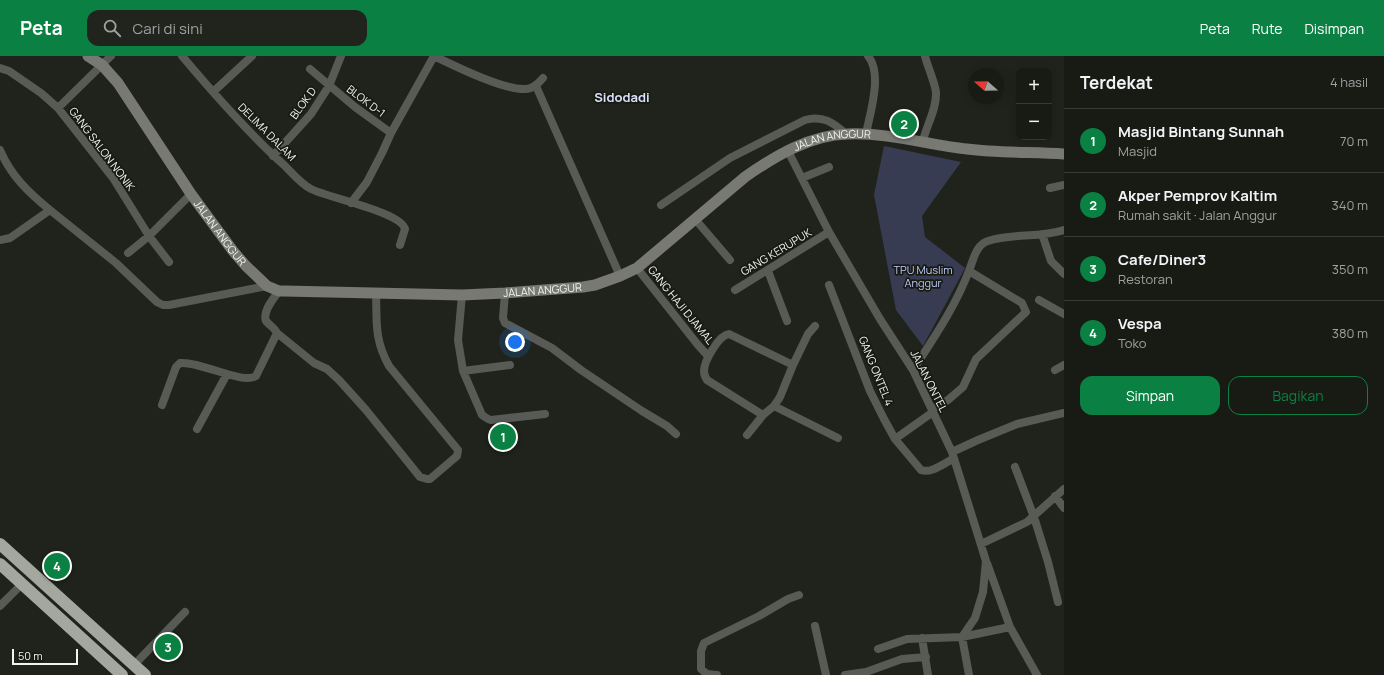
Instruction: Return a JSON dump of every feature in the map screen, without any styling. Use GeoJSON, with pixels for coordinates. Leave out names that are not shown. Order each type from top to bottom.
{"type":"FeatureCollection","features":[{"type":"Feature","properties":{"kind":"highway"},"geometry":{"type":"LineString","coordinates":[[0,544],[145,675]]}},
{"type":"Feature","properties":{"kind":"highway"},"geometry":{"type":"LineString","coordinates":[[0,564],[122,675]]}},
{"type":"Feature","properties":{"kind":"street","name":"JALAN ANGGUR"},"geometry":{"type":"LineString","coordinates":[[88,56],[102,65],[118,83],[191,194],[233,251],[267,286],[279,290],[462,295],[505,293],[595,285],[637,268],[745,177],[788,151],[827,136],[866,134],[923,141],[965,149],[999,152],[1064,154]]}},
{"type":"Feature","properties":{"kind":"street"},"geometry":{"type":"LineString","coordinates":[[58,108],[111,56]]}},
{"type":"Feature","properties":{"kind":"street","name":"DELIMA DALAM"},"geometry":{"type":"LineString","coordinates":[[182,56],[213,92],[273,156],[311,189],[381,212],[401,222],[405,229],[400,245]]}},
{"type":"Feature","properties":{"kind":"street"},"geometry":{"type":"LineString","coordinates":[[213,92],[252,56]]}},
{"type":"Feature","properties":{"kind":"street","name":"BLOK D"},"geometry":{"type":"LineString","coordinates":[[273,156],[311,114],[329,86],[341,56]]}},
{"type":"Feature","properties":{"kind":"street"},"geometry":{"type":"LineString","coordinates":[[352,203],[366,182],[391,133],[434,56],[507,86],[524,90],[536,86],[543,78]]}},
{"type":"Feature","properties":{"kind":"street"},"geometry":{"type":"LineString","coordinates":[[866,134],[875,84],[872,61],[868,56]]}},
{"type":"Feature","properties":{"kind":"street"},"geometry":{"type":"LineString","coordinates":[[923,141],[934,105],[936,93],[934,82],[924,56]]}},
{"type":"Feature","properties":{"kind":"street","name":"GANG SALON NONIK"},"geometry":{"type":"LineString","coordinates":[[0,68],[9,70],[41,93],[58,108],[113,178],[149,236],[169,262]]}},
{"type":"Feature","properties":{"kind":"street","name":"BLOK D-1"},"geometry":{"type":"LineString","coordinates":[[310,69],[355,107],[391,133]]}},
{"type":"Feature","properties":{"kind":"street"},"geometry":{"type":"LineString","coordinates":[[536,86],[620,276]]}},
{"type":"Feature","properties":{"kind":"street"},"geometry":{"type":"LineString","coordinates":[[661,205],[730,158],[805,120],[822,118],[835,124],[846,134]]}},
{"type":"Feature","properties":{"kind":"street"},"geometry":{"type":"LineString","coordinates":[[0,150],[5,163],[19,182],[50,210],[116,263],[152,298],[163,305],[267,286]]}},
{"type":"Feature","properties":{"kind":"street","name":"JALAN ONTEL"},"geometry":{"type":"LineString","coordinates":[[788,151],[829,232],[880,319],[913,370],[952,456],[986,561],[983,592],[975,618],[962,637]]}},
{"type":"Feature","properties":{"kind":"street"},"geometry":{"type":"LineString","coordinates":[[802,178],[829,167]]}},
{"type":"Feature","properties":{"kind":"street"},"geometry":{"type":"LineString","coordinates":[[1050,188],[1064,185]]}},
{"type":"Feature","properties":{"kind":"street"},"geometry":{"type":"LineString","coordinates":[[128,253],[149,236],[191,194]]}},
{"type":"Feature","properties":{"kind":"street"},"geometry":{"type":"LineString","coordinates":[[0,240],[10,238],[50,210]]}},
{"type":"Feature","properties":{"kind":"street"},"geometry":{"type":"LineString","coordinates":[[695,219],[730,260]]}},
{"type":"Feature","properties":{"kind":"street"},"geometry":{"type":"LineString","coordinates":[[913,370],[965,282],[977,250],[983,244],[988,241],[1010,237],[1064,230]]}},
{"type":"Feature","properties":{"kind":"street","name":"GANG KERUPUK"},"geometry":{"type":"LineString","coordinates":[[735,290],[829,232]]}},
{"type":"Feature","properties":{"kind":"street"},"geometry":{"type":"LineString","coordinates":[[1042,234],[1051,261],[1064,274]]}},
{"type":"Feature","properties":{"kind":"street","name":"GANG HAJI DJAMAL"},"geometry":{"type":"LineString","coordinates":[[637,268],[708,356]]}},
{"type":"Feature","properties":{"kind":"street"},"geometry":{"type":"LineString","coordinates":[[768,270],[787,321]]}},
{"type":"Feature","properties":{"kind":"street"},"geometry":{"type":"LineString","coordinates":[[895,439],[948,400],[963,387],[976,359],[1026,312],[1022,303],[969,272]]}},
{"type":"Feature","properties":{"kind":"street","name":"GANG ONTEL 4"},"geometry":{"type":"LineString","coordinates":[[829,285],[870,391],[895,439],[921,470],[928,471],[978,440],[1018,424],[1064,412]]}},
{"type":"Feature","properties":{"kind":"street"},"geometry":{"type":"LineString","coordinates":[[279,290],[269,305],[266,316],[267,321],[277,333],[314,363],[331,372],[366,410],[420,477],[430,479],[457,456],[458,450],[389,366],[378,339],[376,292]]}},
{"type":"Feature","properties":{"kind":"street"},"geometry":{"type":"LineString","coordinates":[[505,293],[503,318],[505,323],[552,348],[581,370],[667,426],[676,434]]}},
{"type":"Feature","properties":{"kind":"street"},"geometry":{"type":"LineString","coordinates":[[462,295],[458,340],[463,371],[482,414],[491,420],[545,414]]}},
{"type":"Feature","properties":{"kind":"street"},"geometry":{"type":"LineString","coordinates":[[1039,300],[1064,314]]}},
{"type":"Feature","properties":{"kind":"street"},"geometry":{"type":"LineString","coordinates":[[747,435],[763,415],[774,406],[785,387],[793,365],[808,334],[815,326]]}},
{"type":"Feature","properties":{"kind":"street"},"geometry":{"type":"LineString","coordinates":[[162,405],[176,367],[180,363],[205,366],[227,374],[248,379],[256,376],[277,333]]}},
{"type":"Feature","properties":{"kind":"street","name":"GANG HAJI DJAMAL"},"geometry":{"type":"LineString","coordinates":[[763,415],[707,380],[704,373],[704,368],[708,356],[723,336],[729,334],[793,365]]}},
{"type":"Feature","properties":{"kind":"street"},"geometry":{"type":"LineString","coordinates":[[463,371],[510,365]]}},
{"type":"Feature","properties":{"kind":"street"},"geometry":{"type":"LineString","coordinates":[[1055,370],[1064,365]]}},
{"type":"Feature","properties":{"kind":"street"},"geometry":{"type":"LineString","coordinates":[[197,429],[227,374]]}},
{"type":"Feature","properties":{"kind":"street"},"geometry":{"type":"LineString","coordinates":[[774,406],[816,429],[838,438]]}},
{"type":"Feature","properties":{"kind":"street"},"geometry":{"type":"LineString","coordinates":[[1015,467],[1034,517],[1048,562],[1058,602]]}},
{"type":"Feature","properties":{"kind":"street"},"geometry":{"type":"LineString","coordinates":[[981,544],[1018,527],[1034,517],[1064,489]]}},
{"type":"Feature","properties":{"kind":"street"},"geometry":{"type":"LineString","coordinates":[[1055,496],[1064,508]]}},
{"type":"Feature","properties":{"kind":"street"},"geometry":{"type":"LineString","coordinates":[[986,561],[1010,627],[1037,675]]}},
{"type":"Feature","properties":{"kind":"street"},"geometry":{"type":"LineString","coordinates":[[0,606],[22,584]]}},
{"type":"Feature","properties":{"kind":"street"},"geometry":{"type":"LineString","coordinates":[[717,675],[707,674],[701,669],[701,651],[704,643],[759,616],[788,599],[799,595]]}},
{"type":"Feature","properties":{"kind":"street"},"geometry":{"type":"LineString","coordinates":[[134,665],[185,612]]}},
{"type":"Feature","properties":{"kind":"street"},"geometry":{"type":"LineString","coordinates":[[815,626],[826,675]]}},
{"type":"Feature","properties":{"kind":"street"},"geometry":{"type":"LineString","coordinates":[[878,649],[907,640],[962,637],[1010,627]]}},
{"type":"Feature","properties":{"kind":"street"},"geometry":{"type":"LineString","coordinates":[[962,637],[969,675]]}},
{"type":"Feature","properties":{"kind":"street"},"geometry":{"type":"LineString","coordinates":[[922,638],[928,675]]}},
{"type":"Feature","properties":{"kind":"street"},"geometry":{"type":"LineString","coordinates":[[845,675],[866,672],[902,659],[926,658]]}},
{"type":"Feature","properties":{"kind":"green space","name":"TPU Muslim Anggur"},"geometry":{"type":"Polygon","coordinates":[[[884,146],[961,162],[922,216],[925,237],[965,268],[923,346],[896,310],[874,195],[884,146]]]}},
{"type":"Feature","properties":{"kind":"place","name":"Akper Pemprov Kaltim"},"geometry":{"type":"Point","coordinates":[904,124]}},
{"type":"Feature","properties":{"kind":"place","name":"Masjid Bintang Sunnah"},"geometry":{"type":"Point","coordinates":[503,437]}},
{"type":"Feature","properties":{"kind":"place","name":"Vespa"},"geometry":{"type":"Point","coordinates":[57,566]}},
{"type":"Feature","properties":{"kind":"place","name":"Cafe/Diner3"},"geometry":{"type":"Point","coordinates":[168,647]}},
{"type":"Feature","properties":{"kind":"district","name":"Sidodadi"},"geometry":{"type":"Point","coordinates":[622,97]}}]}
